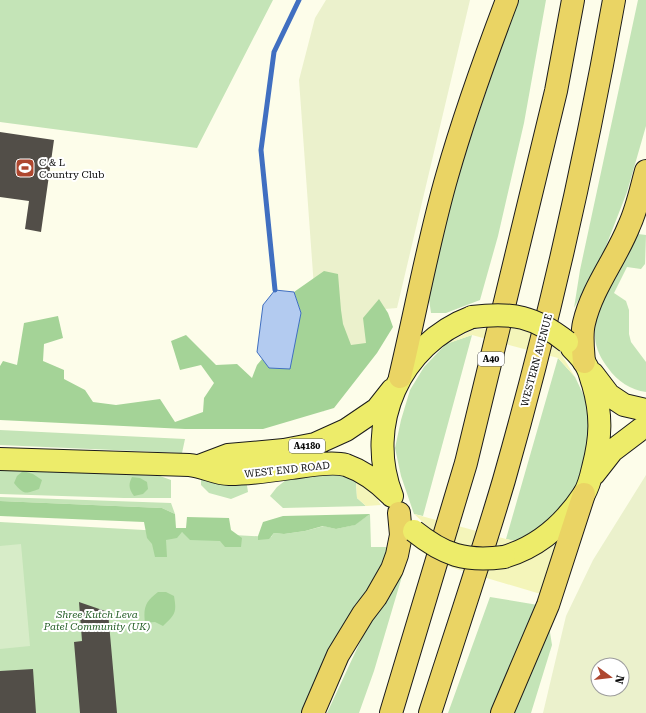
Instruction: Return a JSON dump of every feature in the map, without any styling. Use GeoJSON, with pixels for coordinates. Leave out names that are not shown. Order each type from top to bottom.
{"type":"FeatureCollection","features":[{"type":"Feature","properties":{"kind":"highway"},"geometry":{"type":"LineString","coordinates":[[398,381],[420,280],[447,176],[476,84],[506,0]]}},
{"type":"Feature","properties":{"kind":"highway","name":"A40"},"geometry":{"type":"LineString","coordinates":[[391,713],[466,463],[556,91],[573,0]]}},
{"type":"Feature","properties":{"kind":"highway","name":"WESTERN AVENUE"},"geometry":{"type":"LineString","coordinates":[[430,713],[503,481],[540,347],[596,101],[614,0]]}},
{"type":"Feature","properties":{"kind":"highway"},"geometry":{"type":"LineString","coordinates":[[586,364],[582,347],[584,323],[594,294],[630,225],[646,171]]}},
{"type":"Feature","properties":{"kind":"highway"},"geometry":{"type":"LineString","coordinates":[[502,713],[548,605],[588,486]]}},
{"type":"Feature","properties":{"kind":"highway"},"geometry":{"type":"LineString","coordinates":[[313,713],[338,655],[363,614],[376,597],[392,569],[401,535],[395,504]]}},
{"type":"Feature","properties":{"kind":"main road","name":"WEST END ROAD"},"geometry":{"type":"LineString","coordinates":[[199,466],[228,456],[284,450],[315,444],[346,430],[377,409],[418,353],[445,330],[459,322],[472,318],[508,315],[521,317],[535,322],[553,331],[567,342],[586,364]]}},
{"type":"Feature","properties":{"kind":"main road"},"geometry":{"type":"LineString","coordinates":[[586,364],[609,395],[624,405],[646,410]]}},
{"type":"Feature","properties":{"kind":"main road"},"geometry":{"type":"LineString","coordinates":[[586,364],[598,409],[600,430],[598,450],[588,486]]}},
{"type":"Feature","properties":{"kind":"main road"},"geometry":{"type":"LineString","coordinates":[[395,504],[386,477],[382,439],[386,418],[398,381]]}},
{"type":"Feature","properties":{"kind":"main road"},"geometry":{"type":"LineString","coordinates":[[588,486],[612,451],[641,428],[646,428]]}},
{"type":"Feature","properties":{"kind":"main road","name":"WEST END ROAD"},"geometry":{"type":"LineString","coordinates":[[0,459],[199,466],[228,475],[319,464],[344,465],[369,476],[383,487],[414,531],[423,538],[447,553],[465,557],[486,559],[504,557],[519,553],[534,545],[562,522],[588,486]]}},
{"type":"Feature","properties":{"kind":"shaded area"},"geometry":{"type":"Polygon","coordinates":[[[326,0],[470,0],[397,308],[385,309],[377,337],[323,412],[299,80],[315,18],[326,0]]]}},
{"type":"Feature","properties":{"kind":"shaded area"},"geometry":{"type":"Polygon","coordinates":[[[324,271],[338,274],[343,324],[351,345],[366,343],[363,318],[379,299],[388,313],[393,327],[377,353],[334,408],[263,429],[185,429],[0,420],[0,366],[3,361],[17,365],[24,323],[58,316],[63,338],[44,344],[43,361],[64,370],[64,379],[85,390],[93,402],[116,405],[160,399],[175,422],[203,412],[204,398],[214,383],[201,365],[180,370],[171,341],[186,335],[216,365],[237,364],[252,378],[257,365],[262,359],[270,368],[301,313],[294,292],[324,271]]]}},
{"type":"Feature","properties":{"kind":"shaded area"},"geometry":{"type":"Polygon","coordinates":[[[23,471],[33,474],[42,480],[39,489],[31,492],[25,492],[17,487],[14,483],[17,476],[23,471]]]}},
{"type":"Feature","properties":{"kind":"shaded area"},"geometry":{"type":"Polygon","coordinates":[[[646,475],[646,713],[543,713],[566,616],[593,560],[646,475]]]}},
{"type":"Feature","properties":{"kind":"shaded area"},"geometry":{"type":"Polygon","coordinates":[[[132,477],[140,478],[147,482],[148,489],[143,494],[134,496],[132,494],[130,482],[132,477]]]}},
{"type":"Feature","properties":{"kind":"shaded area"},"geometry":{"type":"Polygon","coordinates":[[[0,501],[162,508],[175,514],[176,528],[186,528],[187,517],[229,518],[231,530],[242,538],[241,547],[225,547],[220,541],[190,540],[182,532],[177,538],[166,540],[167,557],[155,557],[152,544],[147,538],[144,522],[0,516],[0,501]]]}},
{"type":"Feature","properties":{"kind":"shaded area"},"geometry":{"type":"Polygon","coordinates":[[[370,514],[355,525],[336,529],[323,526],[305,531],[284,534],[274,533],[269,539],[258,540],[263,522],[283,516],[370,514]]]}},
{"type":"Feature","properties":{"kind":"shaded area"},"geometry":{"type":"Polygon","coordinates":[[[21,544],[30,646],[0,649],[0,546],[21,544]]]}},
{"type":"Feature","properties":{"kind":"shaded area"},"geometry":{"type":"Polygon","coordinates":[[[158,592],[166,592],[174,596],[175,602],[174,613],[163,626],[155,622],[145,623],[144,613],[146,605],[158,592]]]}},
{"type":"Feature","properties":{"kind":"green space"},"geometry":{"type":"Polygon","coordinates":[[[0,0],[273,0],[197,148],[0,122],[0,0]]]}},
{"type":"Feature","properties":{"kind":"green space"},"geometry":{"type":"Polygon","coordinates":[[[517,0],[546,0],[524,123],[498,236],[480,300],[446,313],[431,313],[429,299],[451,196],[517,0]]]}},
{"type":"Feature","properties":{"kind":"green space"},"geometry":{"type":"Polygon","coordinates":[[[638,0],[646,0],[646,126],[627,192],[601,259],[574,308],[580,270],[638,0]]]}},
{"type":"Feature","properties":{"kind":"green space"},"geometry":{"type":"Polygon","coordinates":[[[638,234],[646,235],[645,264],[641,269],[627,267],[614,293],[626,301],[629,310],[629,334],[631,342],[646,362],[646,392],[630,387],[616,377],[601,357],[596,346],[595,338],[595,326],[598,312],[609,284],[638,234]]]}},
{"type":"Feature","properties":{"kind":"green space"},"geometry":{"type":"Polygon","coordinates":[[[472,335],[423,516],[414,514],[401,476],[395,448],[401,420],[410,390],[424,367],[446,344],[472,335]]]}},
{"type":"Feature","properties":{"kind":"green space"},"geometry":{"type":"Polygon","coordinates":[[[558,358],[575,377],[585,398],[589,443],[576,494],[554,515],[532,532],[516,541],[506,539],[558,358]]]}},
{"type":"Feature","properties":{"kind":"green space"},"geometry":{"type":"Polygon","coordinates":[[[0,430],[185,439],[182,453],[0,445],[0,430]]]}},
{"type":"Feature","properties":{"kind":"green space"},"geometry":{"type":"Polygon","coordinates":[[[0,469],[160,476],[171,480],[171,498],[0,494],[0,469]]]}},
{"type":"Feature","properties":{"kind":"green space"},"geometry":{"type":"Polygon","coordinates":[[[335,471],[356,481],[357,498],[366,506],[283,508],[270,496],[277,487],[286,480],[335,471]]]}},
{"type":"Feature","properties":{"kind":"green space"},"geometry":{"type":"Polygon","coordinates":[[[201,479],[246,479],[248,492],[231,499],[209,493],[201,485],[201,479]]]}},
{"type":"Feature","properties":{"kind":"green space"},"geometry":{"type":"Polygon","coordinates":[[[0,497],[171,503],[175,514],[162,508],[0,501],[0,497]]]}},
{"type":"Feature","properties":{"kind":"green space","name":"Shree Kutch Leva Patel Community (UK)"},"geometry":{"type":"Polygon","coordinates":[[[370,514],[371,547],[387,547],[382,569],[303,713],[0,713],[0,522],[271,537],[274,533],[284,534],[324,526],[336,529],[354,525],[370,514]]]}},
{"type":"Feature","properties":{"kind":"green space"},"geometry":{"type":"Polygon","coordinates":[[[403,573],[374,671],[359,713],[327,713],[368,625],[394,583],[403,573]]]}},
{"type":"Feature","properties":{"kind":"green space"},"geometry":{"type":"Polygon","coordinates":[[[490,597],[538,605],[494,713],[448,713],[490,597]]]}},
{"type":"Feature","properties":{"kind":"green space"},"geometry":{"type":"Polygon","coordinates":[[[549,626],[552,645],[531,713],[513,713],[549,626]]]}},
{"type":"Feature","properties":{"kind":"sand"},"geometry":{"type":"Polygon","coordinates":[[[505,326],[533,333],[560,352],[575,377],[558,358],[472,335],[446,344],[472,330],[505,326]]]}},
{"type":"Feature","properties":{"kind":"sand"},"geometry":{"type":"Polygon","coordinates":[[[356,481],[373,492],[381,505],[366,506],[357,498],[356,481]]]}},
{"type":"Feature","properties":{"kind":"sand"},"geometry":{"type":"Polygon","coordinates":[[[414,514],[516,541],[494,548],[462,546],[435,533],[414,514]]]}},
{"type":"Feature","properties":{"kind":"sand"},"geometry":{"type":"Polygon","coordinates":[[[412,541],[454,566],[489,569],[528,559],[561,541],[544,595],[453,568],[433,560],[411,544],[412,541]]]}},
{"type":"Feature","properties":{"kind":"water"},"geometry":{"type":"Polygon","coordinates":[[[275,290],[294,292],[301,313],[290,369],[269,368],[257,352],[263,305],[275,290]]]}},
{"type":"Feature","properties":{"kind":"building","name":"C & L Country Club"},"geometry":{"type":"Polygon","coordinates":[[[0,132],[54,140],[41,232],[25,229],[29,201],[0,197],[0,132]]]}},
{"type":"Feature","properties":{"kind":"building"},"geometry":{"type":"Polygon","coordinates":[[[79,602],[108,612],[117,713],[80,713],[74,642],[82,641],[79,602]]]}},
{"type":"Feature","properties":{"kind":"building"},"geometry":{"type":"Polygon","coordinates":[[[33,669],[36,713],[0,713],[0,671],[33,669]]]}},
{"type":"Feature","properties":{"kind":"waterway"},"geometry":{"type":"LineString","coordinates":[[275,290],[261,150],[274,52],[299,0]]}},
{"type":"Feature","properties":{"kind":"place","name":"C & L Country Club"},"geometry":{"type":"Point","coordinates":[25,168]}}]}
